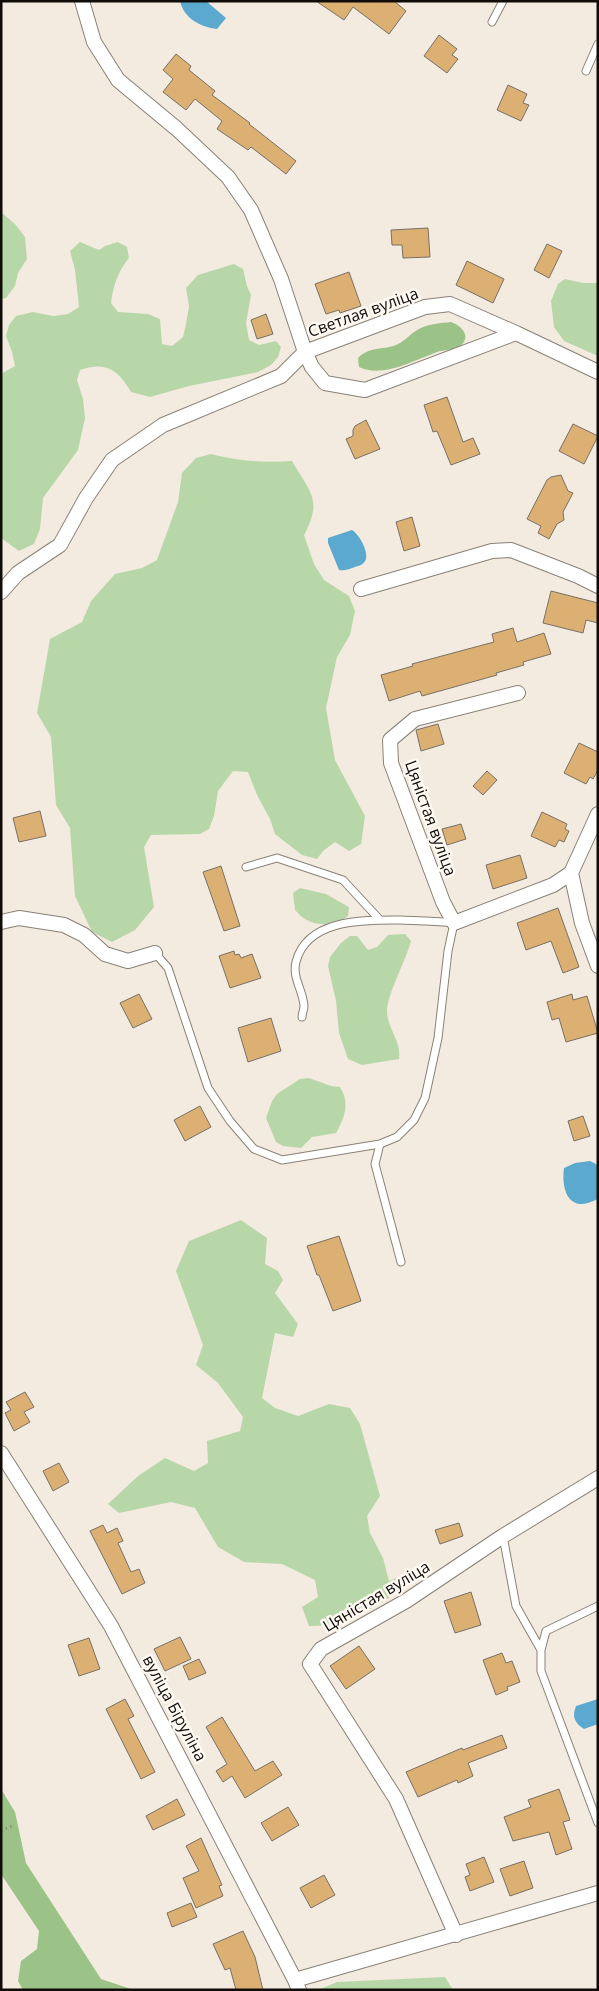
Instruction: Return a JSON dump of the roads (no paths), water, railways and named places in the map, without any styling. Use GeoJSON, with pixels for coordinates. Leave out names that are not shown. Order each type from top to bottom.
{"type":"FeatureCollection","features":[{"type":"Feature","properties":{"kind":"street"},"geometry":{"type":"LineString","coordinates":[[82,1],[94,42],[118,80],[177,128],[228,177],[251,210],[281,279],[305,352],[312,367],[325,383],[365,390],[516,333]]}},
{"type":"Feature","properties":{"kind":"street","name":"Светлая вуліца"},"geometry":{"type":"LineString","coordinates":[[305,352],[425,307],[450,304],[598,372]]}},
{"type":"Feature","properties":{"kind":"street"},"geometry":{"type":"LineString","coordinates":[[1,592],[18,573],[60,545],[86,498],[112,460],[163,425],[281,376],[305,352]]}},
{"type":"Feature","properties":{"kind":"street"},"geometry":{"type":"LineString","coordinates":[[361,589],[492,551],[511,550],[598,586]]}},
{"type":"Feature","properties":{"kind":"street","name":"Цяністая вуліца"},"geometry":{"type":"LineString","coordinates":[[454,923],[443,902],[391,763],[390,740],[415,720],[518,693]]}},
{"type":"Feature","properties":{"kind":"street"},"geometry":{"type":"LineString","coordinates":[[454,923],[553,885],[571,873],[598,814]]}},
{"type":"Feature","properties":{"kind":"street"},"geometry":{"type":"LineString","coordinates":[[571,873],[582,923],[598,966]]}},
{"type":"Feature","properties":{"kind":"street"},"geometry":{"type":"LineString","coordinates":[[1,922],[19,918],[64,925],[84,935],[105,954],[128,960],[155,954]]}},
{"type":"Feature","properties":{"kind":"street","name":"вуліца Біруліна"},"geometry":{"type":"LineString","coordinates":[[1,1453],[112,1626],[297,1985]]}},
{"type":"Feature","properties":{"kind":"street","name":"Цяністая вуліца"},"geometry":{"type":"LineString","coordinates":[[456,1935],[396,1799],[310,1664],[321,1649],[406,1601],[503,1536],[598,1478]]}},
{"type":"Feature","properties":{"kind":"street"},"geometry":{"type":"LineString","coordinates":[[297,1985],[598,1893]]}},
{"type":"Feature","properties":{"kind":"lane"},"geometry":{"type":"LineString","coordinates":[[492,22],[503,1]]}},
{"type":"Feature","properties":{"kind":"lane"},"geometry":{"type":"LineString","coordinates":[[586,71],[598,44]]}},
{"type":"Feature","properties":{"kind":"lane"},"geometry":{"type":"LineString","coordinates":[[246,867],[277,858],[343,880],[380,920]]}},
{"type":"Feature","properties":{"kind":"lane"},"geometry":{"type":"LineString","coordinates":[[155,954],[168,968],[208,1088],[230,1122],[254,1149],[282,1160],[380,1144],[397,1137],[414,1120],[425,1098],[438,1038],[448,951],[454,923],[438,921],[355,920],[319,932],[305,944],[296,959],[294,970],[304,1006],[302,1017]]}},
{"type":"Feature","properties":{"kind":"lane"},"geometry":{"type":"LineString","coordinates":[[380,1144],[375,1164],[401,1262]]}},
{"type":"Feature","properties":{"kind":"lane"},"geometry":{"type":"LineString","coordinates":[[503,1536],[516,1606],[540,1650]]}},
{"type":"Feature","properties":{"kind":"lane"},"geometry":{"type":"LineString","coordinates":[[598,1606],[546,1631],[540,1650],[541,1671],[598,1823]]}},
{"type":"Feature","properties":{"kind":"water"},"geometry":{"type":"Polygon","coordinates":[[[180,1],[206,1],[226,18],[217,29],[199,24],[185,13],[180,1]]]}},
{"type":"Feature","properties":{"kind":"water"},"geometry":{"type":"Polygon","coordinates":[[[352,530],[358,535],[363,544],[366,558],[360,565],[347,570],[339,570],[328,543],[328,538],[352,530]]]}},
{"type":"Feature","properties":{"kind":"water"},"geometry":{"type":"Polygon","coordinates":[[[590,1161],[598,1167],[598,1199],[584,1204],[576,1203],[571,1200],[566,1191],[563,1179],[564,1168],[575,1163],[590,1161]]]}},
{"type":"Feature","properties":{"kind":"water"},"geometry":{"type":"Polygon","coordinates":[[[598,1699],[598,1724],[584,1729],[575,1719],[576,1706],[598,1699]]]}}]}
